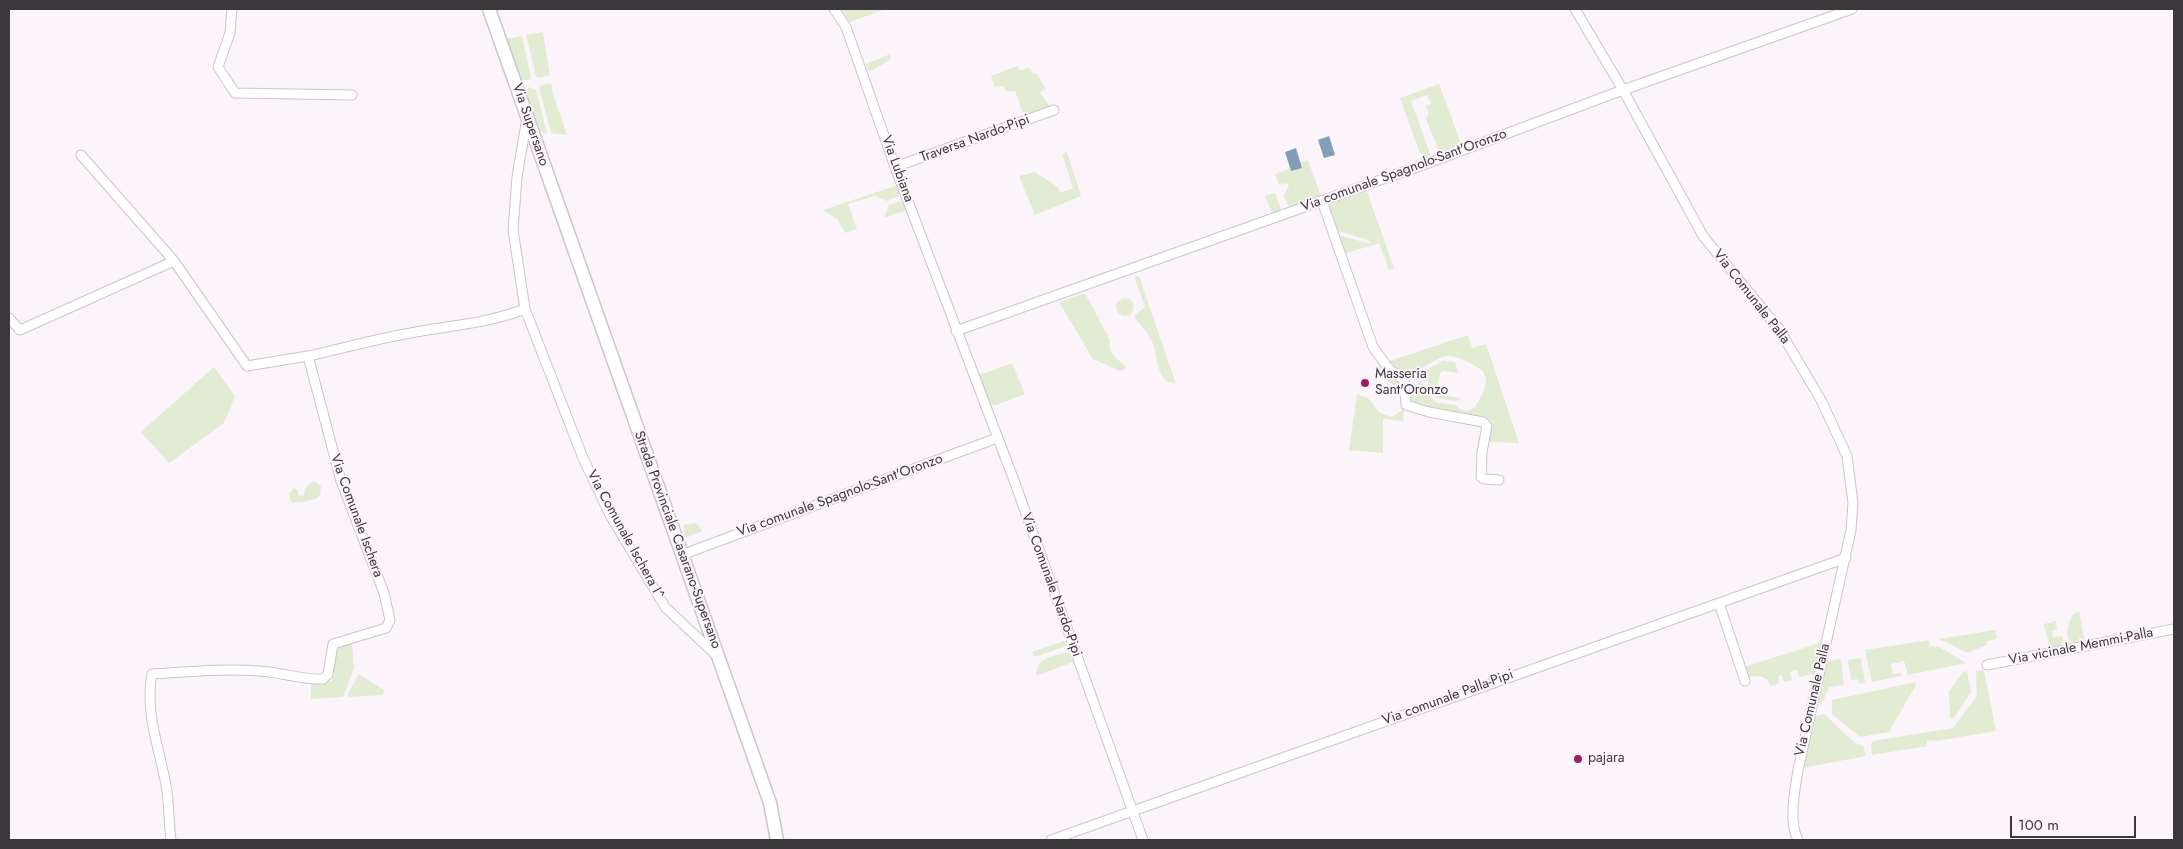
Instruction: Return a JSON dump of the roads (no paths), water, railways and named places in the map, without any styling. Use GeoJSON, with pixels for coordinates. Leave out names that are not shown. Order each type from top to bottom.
{"type":"FeatureCollection","features":[{"type":"Feature","properties":{"kind":"main road","name":"Via Supersano"},"geometry":{"type":"LineString","coordinates":[[490,9],[570,241]]}},
{"type":"Feature","properties":{"kind":"main road","name":"Strada Provinciale Casarano-Supersano"},"geometry":{"type":"LineString","coordinates":[[570,241],[684,554],[770,803],[777,840]]}},
{"type":"Feature","properties":{"kind":"street"},"geometry":{"type":"LineString","coordinates":[[232,9],[230,33],[218,67],[235,93],[352,95]]}},
{"type":"Feature","properties":{"kind":"street","name":"Via Lubiana"},"geometry":{"type":"LineString","coordinates":[[834,9],[846,26],[895,167],[956,331]]}},
{"type":"Feature","properties":{"kind":"street","name":"Via Comunale Palla"},"geometry":{"type":"LineString","coordinates":[[1575,9],[1623,90],[1703,236],[1779,329],[1821,400],[1847,456],[1853,503],[1846,558],[1798,770],[1793,809],[1794,828],[1798,840]]}},
{"type":"Feature","properties":{"kind":"street","name":"Via comunale Spagnolo-Sant'Oronzo"},"geometry":{"type":"LineString","coordinates":[[956,331],[1431,162],[1623,90],[1852,9]]}},
{"type":"Feature","properties":{"kind":"street","name":"Traversa Nardo-Pipi"},"geometry":{"type":"LineString","coordinates":[[895,167],[1054,110]]}},
{"type":"Feature","properties":{"kind":"street"},"geometry":{"type":"LineString","coordinates":[[81,155],[174,261],[247,366],[308,356],[417,332],[469,325],[503,318],[525,309],[513,230],[517,177],[527,117]]}},
{"type":"Feature","properties":{"kind":"street"},"geometry":{"type":"LineString","coordinates":[[1322,201],[1374,347],[1389,369],[1404,380],[1406,405],[1429,412],[1483,422],[1487,426],[1482,452],[1481,477],[1499,480]]}},
{"type":"Feature","properties":{"kind":"street"},"geometry":{"type":"LineString","coordinates":[[9,318],[20,330],[174,261]]}},
{"type":"Feature","properties":{"kind":"street","name":"Via Comunale Ischera I^"},"geometry":{"type":"LineString","coordinates":[[525,309],[583,458],[610,515],[665,607],[719,658]]}},
{"type":"Feature","properties":{"kind":"street","name":"Via Comunale Nardo-Pipi"},"geometry":{"type":"LineString","coordinates":[[956,331],[1015,483],[1143,840]]}},
{"type":"Feature","properties":{"kind":"street","name":"Via Comunale Ischera"},"geometry":{"type":"LineString","coordinates":[[171,840],[167,790],[152,716],[149,689],[152,674],[237,669],[308,679],[323,679],[328,674],[333,644],[386,628],[390,620],[384,593],[341,481],[308,356]]}},
{"type":"Feature","properties":{"kind":"street","name":"Via comunale Spagnolo-Sant'Oronzo"},"geometry":{"type":"LineString","coordinates":[[684,554],[997,438]]}},
{"type":"Feature","properties":{"kind":"street","name":"Via comunale Palla-Pipi"},"geometry":{"type":"LineString","coordinates":[[1052,840],[1846,558]]}},
{"type":"Feature","properties":{"kind":"street"},"geometry":{"type":"LineString","coordinates":[[1720,603],[1745,681]]}},
{"type":"Feature","properties":{"kind":"street","name":"Via vicinale Memmi-Palla"},"geometry":{"type":"LineString","coordinates":[[1987,665],[2174,629]]}},
{"type":"Feature","properties":{"kind":"water"},"geometry":{"type":"Polygon","coordinates":[[[1329,136],[1335,155],[1324,158],[1318,140],[1329,136]]]}},
{"type":"Feature","properties":{"kind":"water"},"geometry":{"type":"Polygon","coordinates":[[[1296,148],[1302,168],[1291,171],[1285,152],[1296,148]]]}},
{"type":"Feature","properties":{"kind":"place","name":"Masseria Sant'Oronzo"},"geometry":{"type":"Point","coordinates":[1365,383]}},
{"type":"Feature","properties":{"kind":"place","name":"pajara"},"geometry":{"type":"Point","coordinates":[1578,759]}}]}
